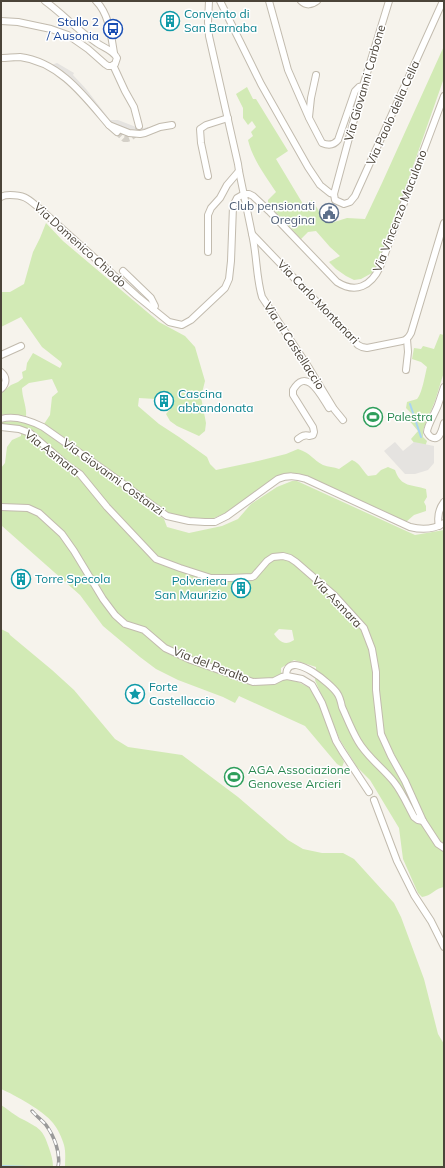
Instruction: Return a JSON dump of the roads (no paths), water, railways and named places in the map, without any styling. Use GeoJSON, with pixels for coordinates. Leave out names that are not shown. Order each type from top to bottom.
{"type":"FeatureCollection","features":[{"type":"Feature","properties":{"kind":"street"},"geometry":{"type":"LineString","coordinates":[[45,1],[97,44],[114,53]]}},
{"type":"Feature","properties":{"kind":"street"},"geometry":{"type":"LineString","coordinates":[[1,21],[18,22],[52,29],[72,38],[88,49],[106,65],[111,66],[117,60],[114,53],[110,30],[102,7],[96,1]]}},
{"type":"Feature","properties":{"kind":"street"},"geometry":{"type":"LineString","coordinates":[[209,1],[209,36],[252,234]]}},
{"type":"Feature","properties":{"kind":"street","name":"Via Paolo della Cella"},"geometry":{"type":"LineString","coordinates":[[220,1],[261,84],[308,167],[320,185],[330,193],[334,194],[335,200],[344,204],[347,204],[353,200],[443,1]]}},
{"type":"Feature","properties":{"kind":"street"},"geometry":{"type":"LineString","coordinates":[[269,1],[288,70],[309,118],[322,143],[333,144],[336,142],[340,136],[355,91],[359,87],[363,86]]}},
{"type":"Feature","properties":{"kind":"street"},"geometry":{"type":"LineString","coordinates":[[301,1],[308,5],[317,1]]}},
{"type":"Feature","properties":{"kind":"street","name":"Via Giovanni Carbone"},"geometry":{"type":"LineString","coordinates":[[334,194],[363,86],[389,1]]}},
{"type":"Feature","properties":{"kind":"street"},"geometry":{"type":"LineString","coordinates":[[1,58],[19,57],[39,62],[54,69],[82,93],[109,126],[117,132]]}},
{"type":"Feature","properties":{"kind":"street"},"geometry":{"type":"LineString","coordinates":[[113,65],[134,107],[139,126]]}},
{"type":"Feature","properties":{"kind":"street"},"geometry":{"type":"LineString","coordinates":[[309,118],[311,98],[316,75]]}},
{"type":"Feature","properties":{"kind":"street","name":"Via Vincenzo Maculano"},"geometry":{"type":"LineString","coordinates":[[244,194],[253,196],[269,211],[337,282],[345,286],[355,288],[367,284],[373,279],[380,267],[444,96]]}},
{"type":"Feature","properties":{"kind":"street"},"geometry":{"type":"LineString","coordinates":[[208,176],[201,143],[200,129],[206,125],[228,118]]}},
{"type":"Feature","properties":{"kind":"street"},"geometry":{"type":"LineString","coordinates":[[109,126],[129,133],[140,134],[160,127],[172,125]]}},
{"type":"Feature","properties":{"kind":"street"},"geometry":{"type":"LineString","coordinates":[[208,252],[208,215],[211,208],[220,198],[227,184],[239,171]]}},
{"type":"Feature","properties":{"kind":"street","name":"Via Domenico Chiodo"},"geometry":{"type":"LineString","coordinates":[[1,197],[4,195],[20,195],[27,199],[137,296],[169,322],[182,325],[191,320],[225,288],[229,279],[231,267],[233,206],[237,198],[244,194]]}},
{"type":"Feature","properties":{"kind":"street"},"geometry":{"type":"LineString","coordinates":[[406,370],[408,352],[407,339],[411,333],[444,224]]}},
{"type":"Feature","properties":{"kind":"street","name":"Via Carlo Montanari"},"geometry":{"type":"LineString","coordinates":[[252,234],[358,345],[367,348],[407,339]]}},
{"type":"Feature","properties":{"kind":"street","name":"Via al Castellaccio"},"geometry":{"type":"LineString","coordinates":[[252,234],[256,250],[259,284],[262,296],[334,409],[343,420]]}},
{"type":"Feature","properties":{"kind":"street","name":"Via Domenico Chiodo"},"geometry":{"type":"LineString","coordinates":[[124,271],[151,298],[155,306],[153,309]]}},
{"type":"Feature","properties":{"kind":"street"},"geometry":{"type":"LineString","coordinates":[[1,355],[21,346]]}},
{"type":"Feature","properties":{"kind":"street"},"geometry":{"type":"LineString","coordinates":[[1,372],[4,374],[6,380],[1,389]]}},
{"type":"Feature","properties":{"kind":"street","name":"Via al Castellaccio"},"geometry":{"type":"LineString","coordinates":[[298,438],[304,435],[313,435],[314,432],[313,427],[293,395],[293,390],[296,386],[305,381],[312,383],[330,409],[334,409]]}},
{"type":"Feature","properties":{"kind":"street"},"geometry":{"type":"LineString","coordinates":[[444,387],[428,429],[428,435],[434,438],[439,436],[444,423]]}},
{"type":"Feature","properties":{"kind":"street","name":"Via Giovanni Costanzi"},"geometry":{"type":"LineString","coordinates":[[1,419],[13,418],[25,420],[43,427],[167,516],[190,521],[215,522],[227,516],[278,479],[294,476],[306,479],[410,527],[428,530],[442,525]]}},
{"type":"Feature","properties":{"kind":"street","name":"Via Asmara"},"geometry":{"type":"LineString","coordinates":[[1,427],[19,429],[30,433],[68,466],[80,474],[107,507],[156,559],[212,578],[230,578],[252,577],[267,561],[273,557],[283,556],[293,559],[334,595],[364,628],[372,649],[376,672],[376,690],[381,734],[423,821]]}},
{"type":"Feature","properties":{"kind":"street"},"geometry":{"type":"LineString","coordinates":[[442,525],[437,519],[438,511],[444,502]]}},
{"type":"Feature","properties":{"kind":"street","name":"Via del Peralto"},"geometry":{"type":"LineString","coordinates":[[1,507],[28,508],[39,513],[62,534],[74,550],[103,599],[115,615],[125,624],[144,630],[165,648],[191,660],[252,682],[274,681],[287,676]]}},
{"type":"Feature","properties":{"kind":"street"},"geometry":{"type":"LineString","coordinates":[[369,792],[336,741],[322,704],[312,685],[302,679],[287,676],[286,672],[288,668],[292,666],[301,666],[322,678],[338,694],[342,707],[358,742],[374,762],[395,784],[414,817],[423,821],[438,844],[444,848]]}},
{"type":"Feature","properties":{"kind":"street"},"geometry":{"type":"LineString","coordinates":[[374,800],[397,861],[414,895],[431,920],[444,947]]}},
{"type":"Feature","properties":{"kind":"waterway"},"geometry":{"type":"LineString","coordinates":[[410,404],[421,437]]}},
{"type":"Feature","properties":{"kind":"waterway"},"geometry":{"type":"LineString","coordinates":[[1,1166],[28,1167]]}},
{"type":"Feature","properties":{"kind":"tunnel"},"geometry":{"type":"LineString","coordinates":[[117,132],[124,139],[127,139],[136,133],[139,126]]}},
{"type":"Feature","properties":{"kind":"railway"},"geometry":{"type":"LineString","coordinates":[[32,1111],[46,1125],[52,1134],[58,1150],[58,1167]]}},
{"type":"Feature","properties":{"kind":"place","name":"Convento di San Barnaba"},"geometry":{"type":"Point","coordinates":[170,21]}},
{"type":"Feature","properties":{"kind":"place","name":"Stallo 2 / Ausonia"},"geometry":{"type":"Point","coordinates":[113,29]}},
{"type":"Feature","properties":{"kind":"place","name":"Club pensionati Oregina"},"geometry":{"type":"Point","coordinates":[329,213]}},
{"type":"Feature","properties":{"kind":"place","name":"Cascina abbandonata"},"geometry":{"type":"Point","coordinates":[164,401]}},
{"type":"Feature","properties":{"kind":"place","name":"Palestra"},"geometry":{"type":"Point","coordinates":[373,417]}},
{"type":"Feature","properties":{"kind":"place","name":"Torre Specola"},"geometry":{"type":"Point","coordinates":[21,579]}},
{"type":"Feature","properties":{"kind":"place","name":"Polveriera San Maurizio"},"geometry":{"type":"Point","coordinates":[241,588]}},
{"type":"Feature","properties":{"kind":"place","name":"Forte Castellaccio"},"geometry":{"type":"Point","coordinates":[135,694]}},
{"type":"Feature","properties":{"kind":"place","name":"AGA Associazione Genovese Arcieri"},"geometry":{"type":"Point","coordinates":[234,777]}}]}
